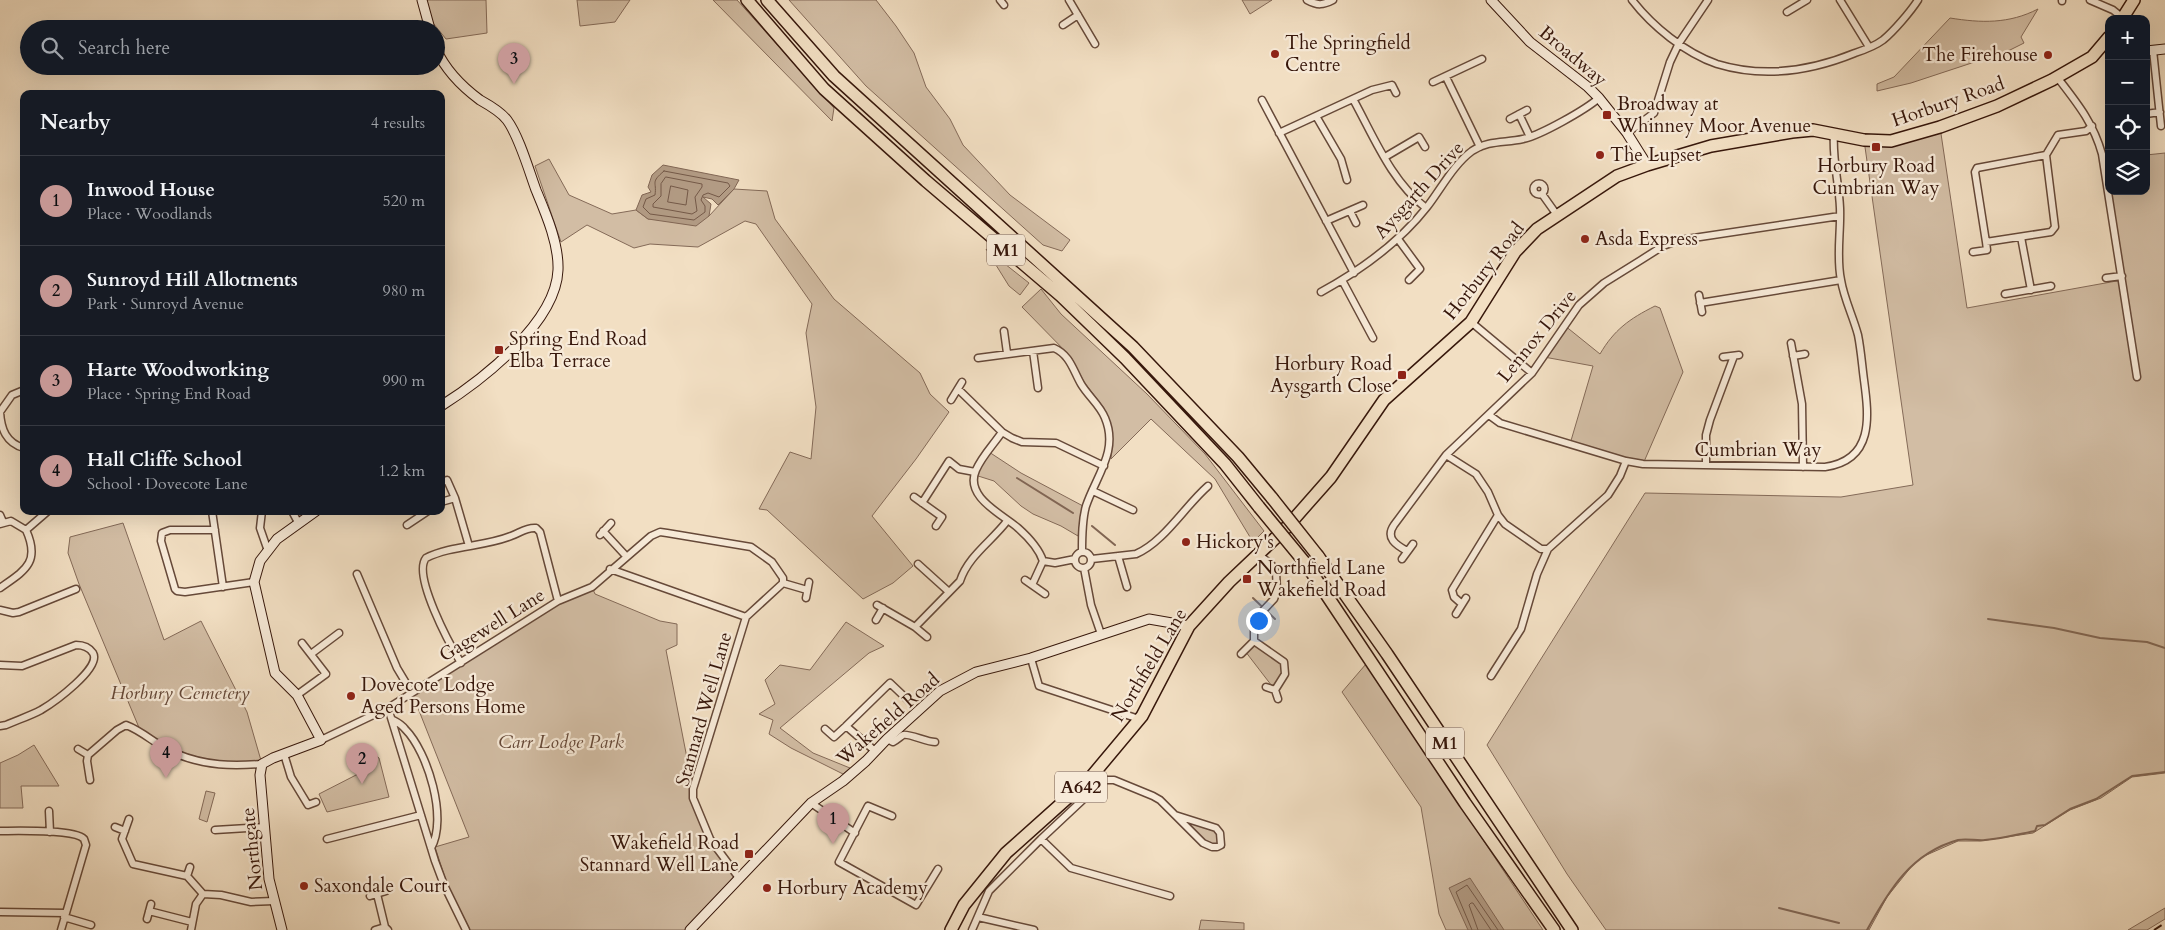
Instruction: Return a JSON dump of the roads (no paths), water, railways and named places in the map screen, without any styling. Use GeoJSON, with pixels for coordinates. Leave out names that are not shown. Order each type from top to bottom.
{"type":"FeatureCollection","features":[{"type":"Feature","properties":{"kind":"highway","name":"M1"},"geometry":{"type":"LineString","coordinates":[[746,0],[824,89],[926,181],[1060,296],[1125,358],[1225,464],[1306,564],[1465,804],[1554,930]]}},
{"type":"Feature","properties":{"kind":"highway","name":"M1"},"geometry":{"type":"LineString","coordinates":[[767,0],[834,76],[1133,347],[1238,457],[1318,556],[1572,930]]}},
{"type":"Feature","properties":{"kind":"highway"},"geometry":{"type":"LineString","coordinates":[[2124,15],[2134,0]]}},
{"type":"Feature","properties":{"kind":"highway","name":"Horbury Road"},"geometry":{"type":"LineString","coordinates":[[1286,528],[1331,477],[1384,400],[1470,322],[1515,252],[1537,229],[1611,179],[1647,165],[1711,146],[1792,132],[1813,130],[1864,140],[1900,139],[1940,127],[1997,106],[2057,77],[2092,57],[2105,42]]}},
{"type":"Feature","properties":{"kind":"highway","name":"Northfield Lane"},"geometry":{"type":"LineString","coordinates":[[951,930],[964,905],[1006,853],[1091,777],[1139,719],[1189,626],[1229,582],[1286,528]]}},
{"type":"Feature","properties":{"kind":"street"},"geometry":{"type":"LineString","coordinates":[[422,0],[428,20]]}},
{"type":"Feature","properties":{"kind":"street"},"geometry":{"type":"LineString","coordinates":[[1069,0],[1095,44]]}},
{"type":"Feature","properties":{"kind":"street"},"geometry":{"type":"LineString","coordinates":[[1308,0],[1314,4],[1323,5],[1330,0]]}},
{"type":"Feature","properties":{"kind":"street","name":"Broadway"},"geometry":{"type":"LineString","coordinates":[[1491,0],[1530,42],[1600,98],[1647,165]]}},
{"type":"Feature","properties":{"kind":"street"},"geometry":{"type":"LineString","coordinates":[[1632,0],[1645,16],[1679,43],[1715,63],[1745,71],[1767,72],[1802,69],[1827,63],[1869,47],[1883,40],[1918,0]]}},
{"type":"Feature","properties":{"kind":"street"},"geometry":{"type":"LineString","coordinates":[[1627,134],[1654,113],[1668,66],[1679,43],[1708,0]]}},
{"type":"Feature","properties":{"kind":"street"},"geometry":{"type":"LineString","coordinates":[[1787,12],[1807,0]]}},
{"type":"Feature","properties":{"kind":"street"},"geometry":{"type":"LineString","coordinates":[[1840,0],[1869,47]]}},
{"type":"Feature","properties":{"kind":"street"},"geometry":{"type":"LineString","coordinates":[[2090,0],[2113,10],[2119,15]]}},
{"type":"Feature","properties":{"kind":"street"},"geometry":{"type":"LineString","coordinates":[[1063,26],[1078,15]]}},
{"type":"Feature","properties":{"kind":"street"},"geometry":{"type":"LineString","coordinates":[[2161,126],[2150,50],[2165,49]]}},
{"type":"Feature","properties":{"kind":"street"},"geometry":{"type":"LineString","coordinates":[[1433,82],[1482,59]]}},
{"type":"Feature","properties":{"kind":"street"},"geometry":{"type":"LineString","coordinates":[[1457,62],[1461,69]]}},
{"type":"Feature","properties":{"kind":"street"},"geometry":{"type":"LineString","coordinates":[[445,63],[457,82],[507,120],[542,204],[557,253],[558,265],[554,293],[536,323],[524,338],[471,387],[445,403]]}},
{"type":"Feature","properties":{"kind":"street"},"geometry":{"type":"LineString","coordinates":[[1446,77],[1480,147]]}},
{"type":"Feature","properties":{"kind":"street"},"geometry":{"type":"LineString","coordinates":[[2057,77],[2086,114],[2096,134],[2102,154],[2137,377]]}},
{"type":"Feature","properties":{"kind":"street"},"geometry":{"type":"LineString","coordinates":[[1279,133],[1372,90],[1392,84],[1396,93]]}},
{"type":"Feature","properties":{"kind":"street","name":"Aysgarth Drive"},"geometry":{"type":"LineString","coordinates":[[1321,292],[1354,274],[1398,239],[1426,208],[1465,158],[1480,147],[1497,141],[1517,141],[1530,137],[1575,114],[1600,98]]}},
{"type":"Feature","properties":{"kind":"street"},"geometry":{"type":"LineString","coordinates":[[1353,99],[1399,182],[1411,197],[1426,208]]}},
{"type":"Feature","properties":{"kind":"street"},"geometry":{"type":"LineString","coordinates":[[1262,100],[1354,274]]}},
{"type":"Feature","properties":{"kind":"street"},"geometry":{"type":"LineString","coordinates":[[1510,119],[1527,110]]}},
{"type":"Feature","properties":{"kind":"street"},"geometry":{"type":"LineString","coordinates":[[2150,113],[2160,112]]}},
{"type":"Feature","properties":{"kind":"street"},"geometry":{"type":"LineString","coordinates":[[1519,114],[1530,137]]}},
{"type":"Feature","properties":{"kind":"street"},"geometry":{"type":"LineString","coordinates":[[1316,116],[1341,159],[1347,180]]}},
{"type":"Feature","properties":{"kind":"street"},"geometry":{"type":"LineString","coordinates":[[1986,242],[2051,232],[2055,227],[2046,155],[2058,136],[2086,130],[2092,126]]}},
{"type":"Feature","properties":{"kind":"street","name":"Cumbrian Way"},"geometry":{"type":"LineString","coordinates":[[1489,415],[1500,423],[1626,461],[1660,465],[1825,467],[1842,462],[1857,451],[1866,433],[1867,400],[1858,334],[1841,280],[1840,216],[1833,151],[1834,133]]}},
{"type":"Feature","properties":{"kind":"street"},"geometry":{"type":"LineString","coordinates":[[1385,157],[1420,137],[1425,147]]}},
{"type":"Feature","properties":{"kind":"street"},"geometry":{"type":"LineString","coordinates":[[1973,252],[1987,250],[1975,172],[1978,168],[2046,155]]}},
{"type":"Feature","properties":{"kind":"street"},"geometry":{"type":"LineString","coordinates":[[1542,194],[1557,215]]}},
{"type":"Feature","properties":{"kind":"street"},"geometry":{"type":"LineString","coordinates":[[1326,221],[1363,205]]}},
{"type":"Feature","properties":{"kind":"street"},"geometry":{"type":"LineString","coordinates":[[1350,211],[1356,223]]}},
{"type":"Feature","properties":{"kind":"street","name":"Lennox Drive"},"geometry":{"type":"LineString","coordinates":[[1407,551],[1394,543],[1391,538],[1391,529],[1446,455],[1532,373],[1579,305],[1604,283],[1663,246],[1697,237],[1840,216]]}},
{"type":"Feature","properties":{"kind":"street"},"geometry":{"type":"LineString","coordinates":[[2021,237],[2031,290]]}},
{"type":"Feature","properties":{"kind":"street"},"geometry":{"type":"LineString","coordinates":[[1398,239],[1420,269],[1409,280]]}},
{"type":"Feature","properties":{"kind":"street"},"geometry":{"type":"LineString","coordinates":[[2106,278],[2122,276]]}},
{"type":"Feature","properties":{"kind":"street"},"geometry":{"type":"LineString","coordinates":[[1342,280],[1373,338]]}},
{"type":"Feature","properties":{"kind":"street"},"geometry":{"type":"LineString","coordinates":[[1700,303],[1841,280]]}},
{"type":"Feature","properties":{"kind":"street"},"geometry":{"type":"LineString","coordinates":[[2005,294],[2051,286]]}},
{"type":"Feature","properties":{"kind":"street"},"geometry":{"type":"LineString","coordinates":[[1700,295],[1702,312]]}},
{"type":"Feature","properties":{"kind":"street"},"geometry":{"type":"LineString","coordinates":[[1470,322],[1532,373]]}},
{"type":"Feature","properties":{"kind":"street"},"geometry":{"type":"LineString","coordinates":[[1369,330],[1377,326]]}},
{"type":"Feature","properties":{"kind":"street"},"geometry":{"type":"LineString","coordinates":[[1004,331],[1007,352]]}},
{"type":"Feature","properties":{"kind":"street"},"geometry":{"type":"LineString","coordinates":[[1791,344],[1802,404],[1803,467]]}},
{"type":"Feature","properties":{"kind":"street"},"geometry":{"type":"LineString","coordinates":[[978,358],[1007,352],[1054,348],[1065,354],[1080,383],[1101,409],[1109,432],[1110,445],[1084,517],[1082,552]]}},
{"type":"Feature","properties":{"kind":"street"},"geometry":{"type":"LineString","coordinates":[[1033,351],[1038,388]]}},
{"type":"Feature","properties":{"kind":"street"},"geometry":{"type":"LineString","coordinates":[[1793,356],[1805,354]]}},
{"type":"Feature","properties":{"kind":"street"},"geometry":{"type":"LineString","coordinates":[[1706,465],[1706,435],[1710,420],[1737,355],[1723,357]]}},
{"type":"Feature","properties":{"kind":"street"},"geometry":{"type":"LineString","coordinates":[[951,400],[962,382]]}},
{"type":"Feature","properties":{"kind":"street"},"geometry":{"type":"LineString","coordinates":[[958,389],[1002,432],[1022,442],[1056,444],[1066,447],[1104,466]]}},
{"type":"Feature","properties":{"kind":"street"},"geometry":{"type":"LineString","coordinates":[[20,392],[12,395],[0,412],[4,433],[20,447]]}},
{"type":"Feature","properties":{"kind":"street"},"geometry":{"type":"LineString","coordinates":[[1002,432],[975,472],[975,487],[986,504],[1027,537],[1040,553],[1043,561],[1032,585]]}},
{"type":"Feature","properties":{"kind":"street"},"geometry":{"type":"LineString","coordinates":[[1446,455],[1476,474],[1488,492],[1498,515],[1505,524],[1541,549],[1548,549]]}},
{"type":"Feature","properties":{"kind":"street"},"geometry":{"type":"LineString","coordinates":[[922,503],[949,461],[959,469],[975,472]]}},
{"type":"Feature","properties":{"kind":"street"},"geometry":{"type":"LineString","coordinates":[[1492,671],[1521,629],[1537,574],[1548,549],[1608,495],[1620,476],[1626,461]]}},
{"type":"Feature","properties":{"kind":"street"},"geometry":{"type":"LineString","coordinates":[[445,481],[447,480],[455,498],[469,546]]}},
{"type":"Feature","properties":{"kind":"street"},"geometry":{"type":"LineString","coordinates":[[1092,558],[1136,554],[1149,547],[1208,486]]}},
{"type":"Feature","properties":{"kind":"street"},"geometry":{"type":"LineString","coordinates":[[1093,491],[1133,510]]}},
{"type":"Feature","properties":{"kind":"street"},"geometry":{"type":"LineString","coordinates":[[914,497],[942,517],[936,526]]}},
{"type":"Feature","properties":{"kind":"street"},"geometry":{"type":"LineString","coordinates":[[445,501],[455,498]]}},
{"type":"Feature","properties":{"kind":"street"},"geometry":{"type":"LineString","coordinates":[[0,515],[2,523],[11,521],[26,530],[32,549],[30,563],[25,570],[0,588]]}},
{"type":"Feature","properties":{"kind":"street"},"geometry":{"type":"LineString","coordinates":[[26,530],[43,515]]}},
{"type":"Feature","properties":{"kind":"street"},"geometry":{"type":"LineString","coordinates":[[213,515],[223,587]]}},
{"type":"Feature","properties":{"kind":"street"},"geometry":{"type":"LineString","coordinates":[[262,515],[260,528],[268,551]]}},
{"type":"Feature","properties":{"kind":"street"},"geometry":{"type":"LineString","coordinates":[[294,515],[300,524]]}},
{"type":"Feature","properties":{"kind":"street"},"geometry":{"type":"LineString","coordinates":[[90,780],[88,755],[105,743],[117,730],[126,725],[140,730],[176,754],[222,766],[262,764],[321,740],[297,695],[275,673],[254,582],[256,571],[277,539],[311,515]]}},
{"type":"Feature","properties":{"kind":"street"},"geometry":{"type":"LineString","coordinates":[[408,525],[422,515]]}},
{"type":"Feature","properties":{"kind":"street"},"geometry":{"type":"LineString","coordinates":[[1456,614],[1464,601],[1454,597],[1452,590],[1498,515]]}},
{"type":"Feature","properties":{"kind":"street"},"geometry":{"type":"LineString","coordinates":[[914,627],[960,581],[963,572],[978,559],[986,542],[996,536],[1007,521]]}},
{"type":"Feature","properties":{"kind":"street"},"geometry":{"type":"LineString","coordinates":[[611,523],[602,533],[626,556]]}},
{"type":"Feature","properties":{"kind":"street"},"geometry":{"type":"LineString","coordinates":[[461,663],[444,635],[426,585],[422,563],[426,558],[433,554],[496,541],[530,527],[536,528],[540,532],[558,601]]}},
{"type":"Feature","properties":{"kind":"street"},"geometry":{"type":"LineString","coordinates":[[215,530],[165,531],[160,536],[172,584],[177,591],[254,582]]}},
{"type":"Feature","properties":{"kind":"street"},"geometry":{"type":"LineString","coordinates":[[610,569],[651,536],[660,532],[750,546],[772,562],[783,578],[783,583],[807,590]]}},
{"type":"Feature","properties":{"kind":"street"},"geometry":{"type":"LineString","coordinates":[[1402,560],[1412,544]]}},
{"type":"Feature","properties":{"kind":"street"},"geometry":{"type":"LineString","coordinates":[[1075,560],[1077,554],[1082,552],[1089,554],[1092,558]]}},
{"type":"Feature","properties":{"kind":"street"},"geometry":{"type":"LineString","coordinates":[[1241,654],[1254,642],[1254,626],[1262,612],[1268,607],[1276,591],[1276,572],[1271,564],[1259,555]]}},
{"type":"Feature","properties":{"kind":"street"},"geometry":{"type":"LineString","coordinates":[[1118,556],[1127,588]]}},
{"type":"Feature","properties":{"kind":"street"},"geometry":{"type":"LineString","coordinates":[[1084,568],[1089,566],[1092,558]]}},
{"type":"Feature","properties":{"kind":"street"},"geometry":{"type":"LineString","coordinates":[[1043,561],[1055,563],[1075,560]]}},
{"type":"Feature","properties":{"kind":"street"},"geometry":{"type":"LineString","coordinates":[[1075,560],[1079,566],[1084,568]]}},
{"type":"Feature","properties":{"kind":"street"},"geometry":{"type":"LineString","coordinates":[[918,564],[949,592]]}},
{"type":"Feature","properties":{"kind":"street"},"geometry":{"type":"LineString","coordinates":[[1084,568],[1091,605],[1101,634]]}},
{"type":"Feature","properties":{"kind":"street"},"geometry":{"type":"LineString","coordinates":[[610,569],[746,617]]}},
{"type":"Feature","properties":{"kind":"street","name":"Gagewell Lane"},"geometry":{"type":"LineString","coordinates":[[321,740],[388,708],[558,601],[590,588],[610,569]]}},
{"type":"Feature","properties":{"kind":"street"},"geometry":{"type":"LineString","coordinates":[[357,574],[397,668],[412,692]]}},
{"type":"Feature","properties":{"kind":"street"},"geometry":{"type":"LineString","coordinates":[[1026,580],[1045,594]]}},
{"type":"Feature","properties":{"kind":"street"},"geometry":{"type":"LineString","coordinates":[[806,598],[810,582]]}},
{"type":"Feature","properties":{"kind":"street","name":"Stannard Well Lane"},"geometry":{"type":"LineString","coordinates":[[739,878],[710,839],[693,798],[708,738],[746,617],[783,583]]}},
{"type":"Feature","properties":{"kind":"street"},"geometry":{"type":"LineString","coordinates":[[0,610],[13,613],[19,612],[76,589]]}},
{"type":"Feature","properties":{"kind":"street"},"geometry":{"type":"LineString","coordinates":[[65,593],[69,601]]}},
{"type":"Feature","properties":{"kind":"street"},"geometry":{"type":"LineString","coordinates":[[876,620],[880,606],[927,637]]}},
{"type":"Feature","properties":{"kind":"street","name":"Wakefield Road"},"geometry":{"type":"LineString","coordinates":[[690,930],[811,803],[842,781],[940,691],[961,679],[1149,619],[1189,626]]}},
{"type":"Feature","properties":{"kind":"street"},"geometry":{"type":"LineString","coordinates":[[311,654],[340,633]]}},
{"type":"Feature","properties":{"kind":"street"},"geometry":{"type":"LineString","coordinates":[[1254,642],[1284,662],[1286,674],[1275,690]]}},
{"type":"Feature","properties":{"kind":"street"},"geometry":{"type":"LineString","coordinates":[[297,695],[326,674],[302,643]]}},
{"type":"Feature","properties":{"kind":"street"},"geometry":{"type":"LineString","coordinates":[[0,665],[22,666],[76,645],[83,645],[91,650],[94,656],[94,661],[85,674],[61,697],[40,711],[0,726]]}},
{"type":"Feature","properties":{"kind":"street"},"geometry":{"type":"LineString","coordinates":[[1032,662],[1039,686],[1139,719]]}},
{"type":"Feature","properties":{"kind":"street"},"geometry":{"type":"LineString","coordinates":[[825,728],[834,737],[890,683],[910,702]]}},
{"type":"Feature","properties":{"kind":"street"},"geometry":{"type":"LineString","coordinates":[[1266,687],[1275,690]]}},
{"type":"Feature","properties":{"kind":"street"},"geometry":{"type":"LineString","coordinates":[[1275,690],[1278,699]]}},
{"type":"Feature","properties":{"kind":"street"},"geometry":{"type":"LineString","coordinates":[[388,708],[431,848],[444,885],[466,930]]}},
{"type":"Feature","properties":{"kind":"street"},"geometry":{"type":"LineString","coordinates":[[393,720],[406,729],[429,772],[436,806],[437,825],[435,842],[431,848]]}},
{"type":"Feature","properties":{"kind":"street"},"geometry":{"type":"LineString","coordinates":[[846,726],[875,751]]}},
{"type":"Feature","properties":{"kind":"street"},"geometry":{"type":"LineString","coordinates":[[887,739],[893,742],[904,734],[908,734],[924,741],[935,742]]}},
{"type":"Feature","properties":{"kind":"street"},"geometry":{"type":"LineString","coordinates":[[78,749],[88,755]]}},
{"type":"Feature","properties":{"kind":"street"},"geometry":{"type":"LineString","coordinates":[[284,754],[292,777],[308,805],[316,802]]}},
{"type":"Feature","properties":{"kind":"street","name":"Northgate"},"geometry":{"type":"LineString","coordinates":[[262,764],[260,775],[269,879],[282,930]]}},
{"type":"Feature","properties":{"kind":"street"},"geometry":{"type":"LineString","coordinates":[[972,930],[989,892],[1041,839],[1100,784],[1109,779],[1154,796],[1207,846],[1217,847],[1221,845],[1220,833],[1216,828],[1175,815]]}},
{"type":"Feature","properties":{"kind":"street"},"geometry":{"type":"LineString","coordinates":[[811,803],[855,833]]}},
{"type":"Feature","properties":{"kind":"street"},"geometry":{"type":"LineString","coordinates":[[887,816],[868,806],[839,862],[916,905],[938,869]]}},
{"type":"Feature","properties":{"kind":"street"},"geometry":{"type":"LineString","coordinates":[[49,810],[50,832]]}},
{"type":"Feature","properties":{"kind":"street"},"geometry":{"type":"LineString","coordinates":[[327,839],[421,815]]}},
{"type":"Feature","properties":{"kind":"street"},"geometry":{"type":"LineString","coordinates":[[129,819],[122,839],[133,864],[187,876],[203,894],[221,895],[251,902],[274,901]]}},
{"type":"Feature","properties":{"kind":"street"},"geometry":{"type":"LineString","coordinates":[[1043,821],[1052,829]]}},
{"type":"Feature","properties":{"kind":"street"},"geometry":{"type":"LineString","coordinates":[[215,830],[265,827]]}},
{"type":"Feature","properties":{"kind":"street"},"geometry":{"type":"LineString","coordinates":[[115,828],[125,830]]}},
{"type":"Feature","properties":{"kind":"street"},"geometry":{"type":"LineString","coordinates":[[0,831],[76,834],[84,839],[86,845],[61,930]]}},
{"type":"Feature","properties":{"kind":"street"},"geometry":{"type":"LineString","coordinates":[[1041,839],[1071,868],[1170,896]]}},
{"type":"Feature","properties":{"kind":"street"},"geometry":{"type":"LineString","coordinates":[[187,876],[190,867]]}},
{"type":"Feature","properties":{"kind":"street"},"geometry":{"type":"LineString","coordinates":[[370,896],[386,891]]}},
{"type":"Feature","properties":{"kind":"street"},"geometry":{"type":"LineString","coordinates":[[191,930],[196,904],[203,894]]}},
{"type":"Feature","properties":{"kind":"street"},"geometry":{"type":"LineString","coordinates":[[375,930],[386,929],[377,894]]}},
{"type":"Feature","properties":{"kind":"street"},"geometry":{"type":"LineString","coordinates":[[147,919],[150,908],[192,922]]}},
{"type":"Feature","properties":{"kind":"street"},"geometry":{"type":"LineString","coordinates":[[0,912],[65,915],[91,925]]}},
{"type":"Feature","properties":{"kind":"street"},"geometry":{"type":"LineString","coordinates":[[978,917],[1034,930]]}},
{"type":"Feature","properties":{"kind":"water"},"geometry":{"type":"Polygon","coordinates":[[[663,165],[739,180],[734,189],[718,205],[712,199],[703,197],[711,204],[709,216],[696,226],[648,219],[636,210],[642,195],[651,192],[648,187],[652,175],[663,165]]]}},
{"type":"Feature","properties":{"kind":"water"},"geometry":{"type":"Polygon","coordinates":[[[1470,878],[1504,930],[1468,930],[1449,888],[1470,878]]]}},
{"type":"Feature","properties":{"kind":"waterway"},"geometry":{"type":"LineString","coordinates":[[1017,478],[1073,513]]}},
{"type":"Feature","properties":{"kind":"waterway"},"geometry":{"type":"LineString","coordinates":[[1092,526],[1115,545]]}},
{"type":"Feature","properties":{"kind":"waterway"},"geometry":{"type":"LineString","coordinates":[[1253,598],[1275,619]]}},
{"type":"Feature","properties":{"kind":"waterway"},"geometry":{"type":"LineString","coordinates":[[1988,619],[2054,628],[2100,638],[2147,642],[2165,648]]}},
{"type":"Feature","properties":{"kind":"waterway"},"geometry":{"type":"LineString","coordinates":[[1867,930],[1893,887],[1903,875],[1927,854],[1941,846],[1958,840],[2004,838],[2035,831],[2037,826],[2045,825],[2070,809],[2096,799],[2132,776],[2165,772]]}},
{"type":"Feature","properties":{"kind":"waterway"},"geometry":{"type":"LineString","coordinates":[[1779,908],[1839,923]]}},
{"type":"Feature","properties":{"kind":"railway"},"geometry":{"type":"LineString","coordinates":[[2154,930],[2165,923]]}},
{"type":"Feature","properties":{"kind":"place","name":"The Springfield Centre"},"geometry":{"type":"Point","coordinates":[1275,54]}},
{"type":"Feature","properties":{"kind":"place","name":"The Firehouse"},"geometry":{"type":"Point","coordinates":[2048,55]}},
{"type":"Feature","properties":{"kind":"place","name":"Harte Woodworking"},"geometry":{"type":"Point","coordinates":[514,84]}},
{"type":"Feature","properties":{"kind":"place","name":"Broadway at Whinney Moor Avenue"},"geometry":{"type":"Point","coordinates":[1607,115]}},
{"type":"Feature","properties":{"kind":"place","name":"Horbury Road Cumbrian Way"},"geometry":{"type":"Point","coordinates":[1876,147]}},
{"type":"Feature","properties":{"kind":"place","name":"The Lupset"},"geometry":{"type":"Point","coordinates":[1600,155]}},
{"type":"Feature","properties":{"kind":"place","name":"Asda Express"},"geometry":{"type":"Point","coordinates":[1585,239]}},
{"type":"Feature","properties":{"kind":"place","name":"Spring End Road Elba Terrace"},"geometry":{"type":"Point","coordinates":[499,350]}},
{"type":"Feature","properties":{"kind":"place","name":"Horbury Road Aysgarth Close"},"geometry":{"type":"Point","coordinates":[1402,375]}},
{"type":"Feature","properties":{"kind":"place","name":"Hickory's"},"geometry":{"type":"Point","coordinates":[1186,542]}},
{"type":"Feature","properties":{"kind":"place","name":"Northfield Lane Wakefield Road"},"geometry":{"type":"Point","coordinates":[1247,579]}},
{"type":"Feature","properties":{"kind":"place","name":"Dovecote Lodge Aged Persons Home"},"geometry":{"type":"Point","coordinates":[351,696]}},
{"type":"Feature","properties":{"kind":"place","name":"Hall Cliffe School"},"geometry":{"type":"Point","coordinates":[166,778]}},
{"type":"Feature","properties":{"kind":"place","name":"Sunroyd Hill Allotments"},"geometry":{"type":"Point","coordinates":[362,784]}},
{"type":"Feature","properties":{"kind":"place","name":"Inwood House"},"geometry":{"type":"Point","coordinates":[833,844]}},
{"type":"Feature","properties":{"kind":"place","name":"Wakefield Road Stannard Well Lane"},"geometry":{"type":"Point","coordinates":[749,854]}},
{"type":"Feature","properties":{"kind":"place","name":"Saxondale Court"},"geometry":{"type":"Point","coordinates":[304,886]}},
{"type":"Feature","properties":{"kind":"place","name":"Horbury Academy"},"geometry":{"type":"Point","coordinates":[767,888]}},
{"type":"Feature","properties":{"kind":"park label","name":"Horbury Cemetery"},"geometry":{"type":"Point","coordinates":[180,693]}},
{"type":"Feature","properties":{"kind":"park label","name":"Carr Lodge Park"},"geometry":{"type":"Point","coordinates":[561,742]}}]}
